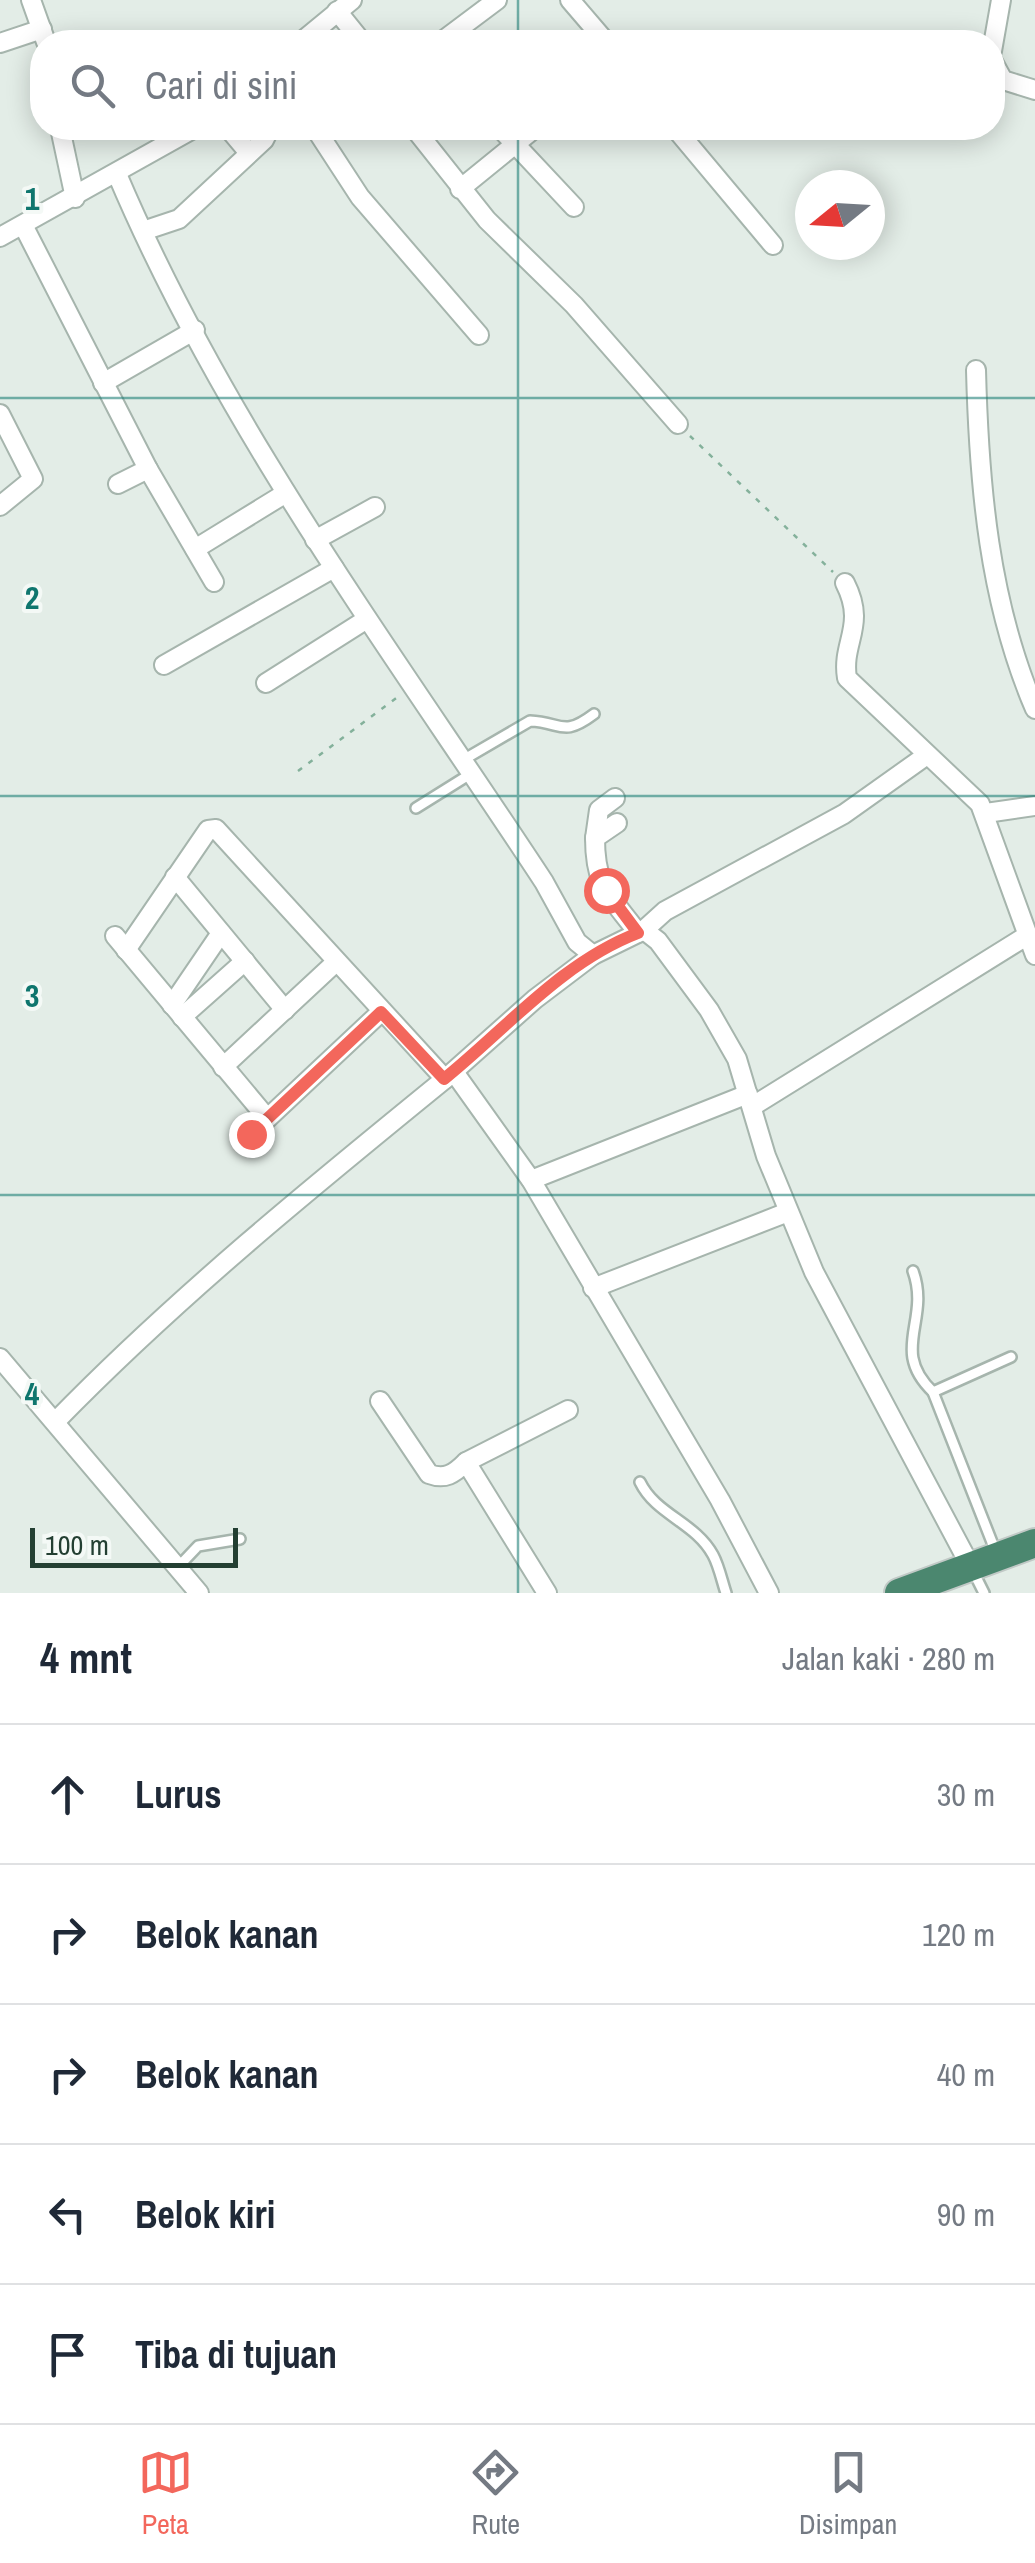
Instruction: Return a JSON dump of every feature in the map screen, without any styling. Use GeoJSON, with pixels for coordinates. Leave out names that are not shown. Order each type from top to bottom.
{"type":"FeatureCollection","features":[{"type":"Feature","properties":{"kind":"highway"},"geometry":{"type":"LineString","coordinates":[[899,1593],[984,1573],[1035,1544]]}},
{"type":"Feature","properties":{"kind":"street"},"geometry":{"type":"LineString","coordinates":[[31,0],[42,30]]}},
{"type":"Feature","properties":{"kind":"street"},"geometry":{"type":"LineString","coordinates":[[457,30],[497,0]]}},
{"type":"Feature","properties":{"kind":"street"},"geometry":{"type":"LineString","coordinates":[[570,0],[596,30]]}},
{"type":"Feature","properties":{"kind":"street"},"geometry":{"type":"LineString","coordinates":[[996,30],[1001,0]]}},
{"type":"Feature","properties":{"kind":"street"},"geometry":{"type":"LineString","coordinates":[[316,30],[345,6],[356,30]]}},
{"type":"Feature","properties":{"kind":"street"},"geometry":{"type":"LineString","coordinates":[[0,43],[30,38]]}},
{"type":"Feature","properties":{"kind":"street"},"geometry":{"type":"LineString","coordinates":[[1005,81],[1035,90]]}},
{"type":"Feature","properties":{"kind":"street"},"geometry":{"type":"LineString","coordinates":[[63,140],[75,198]]}},
{"type":"Feature","properties":{"kind":"street"},"geometry":{"type":"LineString","coordinates":[[0,237],[175,140]]}},
{"type":"Feature","properties":{"kind":"street"},"geometry":{"type":"LineString","coordinates":[[238,140],[249,153]]}},
{"type":"Feature","properties":{"kind":"street"},"geometry":{"type":"LineString","coordinates":[[144,231],[179,219],[260,140]]}},
{"type":"Feature","properties":{"kind":"street"},"geometry":{"type":"LineString","coordinates":[[323,140],[371,211],[479,335]]}},
{"type":"Feature","properties":{"kind":"street"},"geometry":{"type":"LineString","coordinates":[[423,140],[460,190],[574,306],[678,424]]}},
{"type":"Feature","properties":{"kind":"street"},"geometry":{"type":"LineString","coordinates":[[510,140],[574,207]]}},
{"type":"Feature","properties":{"kind":"street"},"geometry":{"type":"LineString","coordinates":[[460,190],[520,140]]}},
{"type":"Feature","properties":{"kind":"street"},"geometry":{"type":"LineString","coordinates":[[685,140],[774,244]]}},
{"type":"Feature","properties":{"kind":"street"},"geometry":{"type":"LineString","coordinates":[[117,174],[195,330],[314,540],[544,882],[576,942],[593,955]]}},
{"type":"Feature","properties":{"kind":"street"},"geometry":{"type":"LineString","coordinates":[[23,225],[148,469],[214,582]]}},
{"type":"Feature","properties":{"kind":"street"},"geometry":{"type":"LineString","coordinates":[[103,383],[195,330]]}},
{"type":"Feature","properties":{"kind":"street"},"geometry":{"type":"LineString","coordinates":[[976,370],[978,444],[992,560],[1014,656],[1035,709]]}},
{"type":"Feature","properties":{"kind":"street"},"geometry":{"type":"LineString","coordinates":[[0,506],[34,478],[3,426]]}},
{"type":"Feature","properties":{"kind":"street"},"geometry":{"type":"LineString","coordinates":[[118,484],[148,469]]}},
{"type":"Feature","properties":{"kind":"street"},"geometry":{"type":"LineString","coordinates":[[195,550],[286,493]]}},
{"type":"Feature","properties":{"kind":"street"},"geometry":{"type":"LineString","coordinates":[[314,540],[375,506]]}},
{"type":"Feature","properties":{"kind":"street"},"geometry":{"type":"LineString","coordinates":[[164,665],[334,568]]}},
{"type":"Feature","properties":{"kind":"street"},"geometry":{"type":"LineString","coordinates":[[844,583],[854,610],[854,642],[844,663],[846,678],[963,785],[986,813],[1035,955]]}},
{"type":"Feature","properties":{"kind":"street"},"geometry":{"type":"LineString","coordinates":[[266,683],[367,619]]}},
{"type":"Feature","properties":{"kind":"street"},"geometry":{"type":"LineString","coordinates":[[56,1420],[273,1220],[449,1075],[535,998],[593,955],[641,932],[665,911],[844,814],[926,755]]}},
{"type":"Feature","properties":{"kind":"street"},"geometry":{"type":"LineString","coordinates":[[615,798],[599,810],[594,864],[599,879],[641,932],[664,948],[709,1010],[736,1060],[788,1212],[814,1272],[984,1573]]}},
{"type":"Feature","properties":{"kind":"street"},"geometry":{"type":"LineString","coordinates":[[986,813],[1035,806]]}},
{"type":"Feature","properties":{"kind":"street"},"geometry":{"type":"LineString","coordinates":[[595,838],[617,823]]}},
{"type":"Feature","properties":{"kind":"street"},"geometry":{"type":"LineString","coordinates":[[267,1118],[121,943],[208,830],[216,829],[381,1012],[449,1075],[531,1180],[643,1367],[769,1593]]}},
{"type":"Feature","properties":{"kind":"street"},"geometry":{"type":"LineString","coordinates":[[174,877],[285,1010]]}},
{"type":"Feature","properties":{"kind":"street"},"geometry":{"type":"LineString","coordinates":[[177,1011],[221,933]]}},
{"type":"Feature","properties":{"kind":"street"},"geometry":{"type":"LineString","coordinates":[[531,1180],[750,1100],[1028,935]]}},
{"type":"Feature","properties":{"kind":"street"},"geometry":{"type":"LineString","coordinates":[[177,1011],[245,962]]}},
{"type":"Feature","properties":{"kind":"street"},"geometry":{"type":"LineString","coordinates":[[223,1067],[336,962]]}},
{"type":"Feature","properties":{"kind":"street"},"geometry":{"type":"LineString","coordinates":[[251,1134],[381,1012]]}},
{"type":"Feature","properties":{"kind":"street"},"geometry":{"type":"LineString","coordinates":[[593,1288],[788,1212]]}},
{"type":"Feature","properties":{"kind":"street"},"geometry":{"type":"LineString","coordinates":[[0,1358],[199,1593]]}},
{"type":"Feature","properties":{"kind":"street"},"geometry":{"type":"LineString","coordinates":[[380,1402],[429,1474],[440,1478],[568,1410]]}},
{"type":"Feature","properties":{"kind":"street"},"geometry":{"type":"LineString","coordinates":[[466,1462],[547,1593]]}},
{"type":"Feature","properties":{"kind":"lane"},"geometry":{"type":"LineString","coordinates":[[416,808],[530,721],[564,730],[576,728],[594,714]]}},
{"type":"Feature","properties":{"kind":"lane"},"geometry":{"type":"LineString","coordinates":[[913,1271],[921,1307],[909,1346],[920,1379],[933,1392],[984,1573]]}},
{"type":"Feature","properties":{"kind":"lane"},"geometry":{"type":"LineString","coordinates":[[933,1392],[1010,1357]]}},
{"type":"Feature","properties":{"kind":"lane"},"geometry":{"type":"LineString","coordinates":[[640,1482],[656,1508],[680,1520],[713,1555],[726,1593]]}},
{"type":"Feature","properties":{"kind":"lane"},"geometry":{"type":"LineString","coordinates":[[179,1566],[198,1546],[240,1539]]}},
{"type":"Feature","properties":{"kind":"path"},"geometry":{"type":"LineString","coordinates":[[678,424],[844,583]]}},
{"type":"Feature","properties":{"kind":"path"},"geometry":{"type":"LineString","coordinates":[[298,771],[413,686]]}},
{"type":"Feature","properties":{"kind":"route"},"geometry":{"type":"LineString","coordinates":[[251,1134],[381,1012],[444,1079],[535,998],[593,955],[638,933],[606,890]]}}]}
